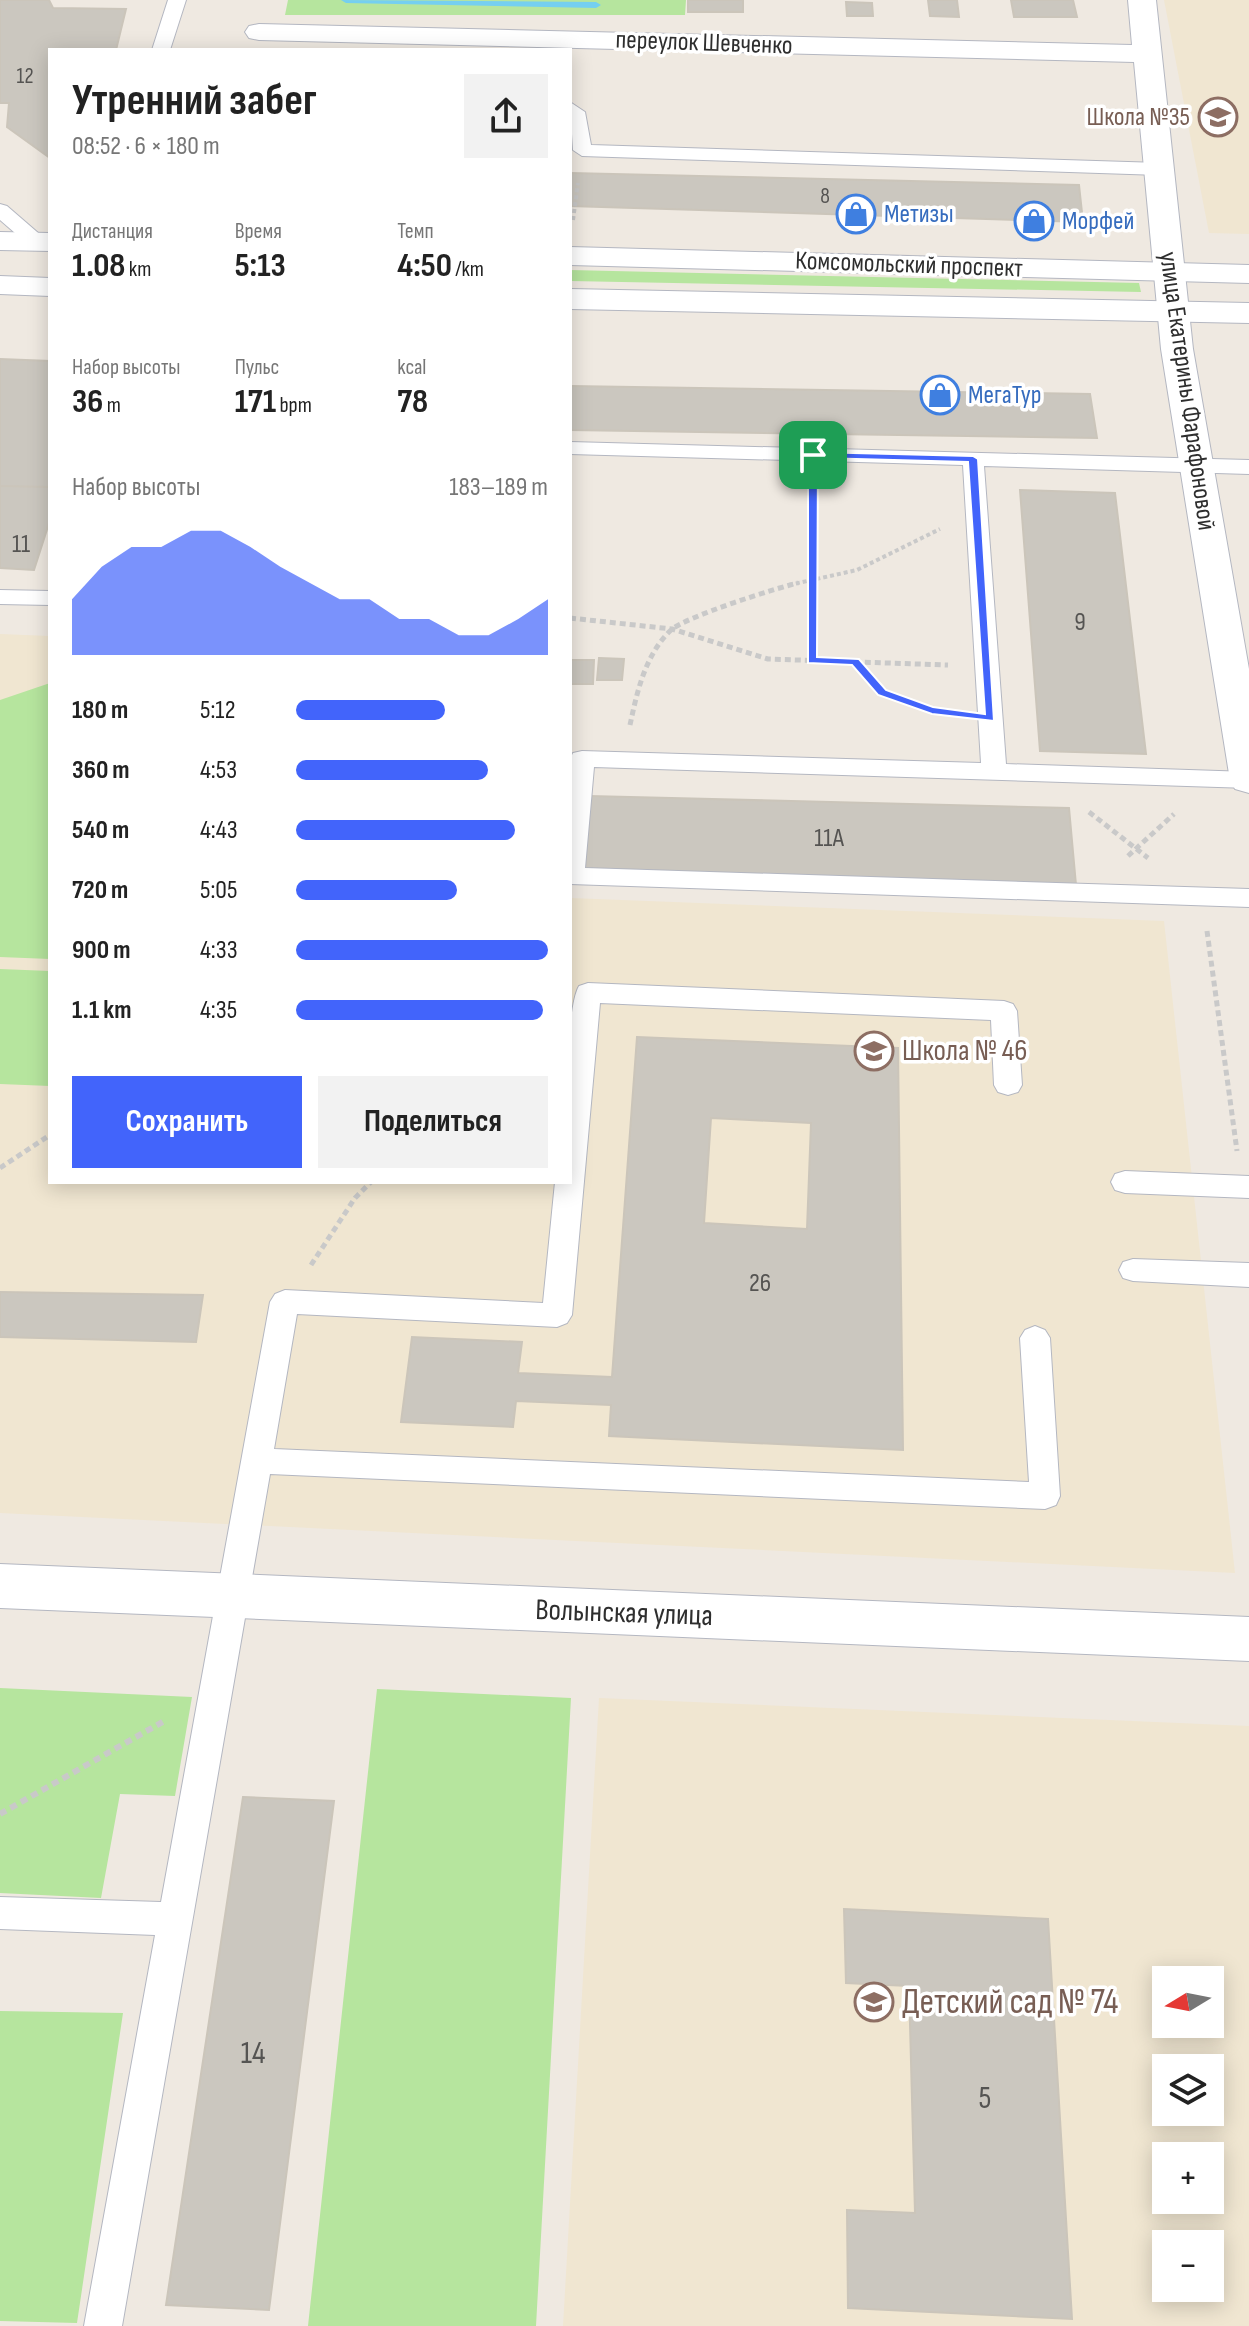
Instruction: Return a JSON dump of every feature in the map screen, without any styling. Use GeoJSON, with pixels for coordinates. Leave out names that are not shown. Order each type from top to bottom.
{"type":"FeatureCollection","features":[{"type":"Feature","properties":{"kind":"street"},"geometry":{"type":"LineString","coordinates":[[256,41],[261,0]]}},
{"type":"Feature","properties":{"kind":"street","name":"улица Екатерины Фарафоновой"},"geometry":{"type":"LineString","coordinates":[[1142,0],[1173,312],[1195,466],[1249,780]]}},
{"type":"Feature","properties":{"kind":"street","name":"переулок Шевченко"},"geometry":{"type":"LineString","coordinates":[[256,41],[1148,54]]}},
{"type":"Feature","properties":{"kind":"street"},"geometry":{"type":"LineString","coordinates":[[0,241],[44,242]]}},
{"type":"Feature","properties":{"kind":"street","name":"Комсомольский проспект"},"geometry":{"type":"LineString","coordinates":[[572,256],[1249,274]]}},
{"type":"Feature","properties":{"kind":"street"},"geometry":{"type":"LineString","coordinates":[[0,285],[48,287]]}},
{"type":"Feature","properties":{"kind":"street","name":"Комсомольский проспект"},"geometry":{"type":"LineString","coordinates":[[572,299],[1249,313]]}},
{"type":"Feature","properties":{"kind":"street","name":"Волынская улица"},"geometry":{"type":"LineString","coordinates":[[0,1586],[1249,1639]]}},
{"type":"Feature","properties":{"kind":"lane"},"geometry":{"type":"LineString","coordinates":[[162,48],[177,0]]}},
{"type":"Feature","properties":{"kind":"lane"},"geometry":{"type":"LineString","coordinates":[[572,109],[576,112],[582,150],[1160,169]]}},
{"type":"Feature","properties":{"kind":"lane"},"geometry":{"type":"LineString","coordinates":[[0,210],[44,242]]}},
{"type":"Feature","properties":{"kind":"lane"},"geometry":{"type":"LineString","coordinates":[[572,448],[1249,467]]}},
{"type":"Feature","properties":{"kind":"lane"},"geometry":{"type":"LineString","coordinates":[[973,459],[994,772]]}},
{"type":"Feature","properties":{"kind":"lane"},"geometry":{"type":"LineString","coordinates":[[0,597],[48,598]]}},
{"type":"Feature","properties":{"kind":"lane"},"geometry":{"type":"LineString","coordinates":[[1249,780],[582,759],[572,876],[1249,898]]}},
{"type":"Feature","properties":{"kind":"lane"},"geometry":{"type":"LineString","coordinates":[[572,1156],[588,993],[1004,1011],[1008,1085]]}},
{"type":"Feature","properties":{"kind":"lane"},"geometry":{"type":"LineString","coordinates":[[1125,1182],[1246,1187]]}},
{"type":"Feature","properties":{"kind":"lane"},"geometry":{"type":"LineString","coordinates":[[103,2326],[285,1302],[557,1315],[569,1184]]}},
{"type":"Feature","properties":{"kind":"lane"},"geometry":{"type":"LineString","coordinates":[[1133,1270],[1249,1275]]}},
{"type":"Feature","properties":{"kind":"lane"},"geometry":{"type":"LineString","coordinates":[[257,1461],[1045,1496],[1035,1338]]}},
{"type":"Feature","properties":{"kind":"lane"},"geometry":{"type":"LineString","coordinates":[[0,1913],[176,1919]]}},
{"type":"Feature","properties":{"kind":"path"},"geometry":{"type":"LineString","coordinates":[[573,223],[582,150]]}},
{"type":"Feature","properties":{"kind":"path"},"geometry":{"type":"LineString","coordinates":[[812,660],[813,455]]}},
{"type":"Feature","properties":{"kind":"path"},"geometry":{"type":"LineString","coordinates":[[624,760],[639,679],[672,629],[767,590],[857,570],[977,510]]}},
{"type":"Feature","properties":{"kind":"path"},"geometry":{"type":"LineString","coordinates":[[572,618],[672,629],[768,659],[987,666]]}},
{"type":"Feature","properties":{"kind":"path"},"geometry":{"type":"LineString","coordinates":[[855,662],[882,692],[932,710],[990,718]]}},
{"type":"Feature","properties":{"kind":"path"},"geometry":{"type":"LineString","coordinates":[[1039,773],[1136,849],[1203,896],[1246,1187]]}},
{"type":"Feature","properties":{"kind":"path"},"geometry":{"type":"LineString","coordinates":[[1081,892],[1095,887],[1194,795],[1200,778]]}},
{"type":"Feature","properties":{"kind":"path"},"geometry":{"type":"LineString","coordinates":[[0,1168],[48,1136]]}},
{"type":"Feature","properties":{"kind":"path"},"geometry":{"type":"LineString","coordinates":[[285,1302],[355,1198],[369,1184]]}},
{"type":"Feature","properties":{"kind":"path"},"geometry":{"type":"LineString","coordinates":[[0,1814],[216,1691]]}},
{"type":"Feature","properties":{"kind":"shaded area","name":"Школа №35"},"geometry":{"type":"Polygon","coordinates":[[[1164,0],[1249,0],[1249,234],[1209,233],[1164,0]]]}},
{"type":"Feature","properties":{"kind":"shaded area","name":"Школа № 46"},"geometry":{"type":"Polygon","coordinates":[[[0,634],[48,636],[48,1184],[572,1184],[572,898],[1164,921],[1235,1573],[0,1513],[0,634]]]}},
{"type":"Feature","properties":{"kind":"shaded area","name":"Детский сад № 74"},"geometry":{"type":"Polygon","coordinates":[[[599,1698],[1249,1726],[1249,2326],[563,2326],[599,1698]]]}},
{"type":"Feature","properties":{"kind":"green space"},"geometry":{"type":"Polygon","coordinates":[[[288,0],[686,0],[685,15],[285,15],[288,0]]]}},
{"type":"Feature","properties":{"kind":"green space"},"geometry":{"type":"Polygon","coordinates":[[[572,270],[1139,283],[1141,292],[572,281],[572,270]]]}},
{"type":"Feature","properties":{"kind":"green space"},"geometry":{"type":"Polygon","coordinates":[[[48,684],[48,959],[0,957],[0,700],[48,684]]]}},
{"type":"Feature","properties":{"kind":"green space"},"geometry":{"type":"Polygon","coordinates":[[[0,969],[48,971],[48,1086],[0,1084],[0,969]]]}},
{"type":"Feature","properties":{"kind":"green space"},"geometry":{"type":"Polygon","coordinates":[[[0,1688],[192,1697],[175,1796],[120,1794],[101,1898],[0,1893],[0,1688]]]}},
{"type":"Feature","properties":{"kind":"green space"},"geometry":{"type":"Polygon","coordinates":[[[377,1689],[571,1698],[536,2326],[308,2326],[377,1689]]]}},
{"type":"Feature","properties":{"kind":"green space"},"geometry":{"type":"Polygon","coordinates":[[[0,2011],[123,2013],[77,2323],[0,2321],[0,2011]]]}},
{"type":"Feature","properties":{"kind":"building"},"geometry":{"type":"Polygon","coordinates":[[[0,0],[49,0],[53,8],[126,9],[116,48],[48,48],[48,157],[7,127],[9,103],[0,103],[0,0]]]}},
{"type":"Feature","properties":{"kind":"building"},"geometry":{"type":"Polygon","coordinates":[[[688,0],[743,0],[743,12],[688,12],[688,0]]]}},
{"type":"Feature","properties":{"kind":"building"},"geometry":{"type":"Polygon","coordinates":[[[928,0],[957,0],[959,17],[930,16],[928,0]]]}},
{"type":"Feature","properties":{"kind":"building"},"geometry":{"type":"Polygon","coordinates":[[[1011,0],[1073,0],[1077,17],[1014,17],[1011,0]]]}},
{"type":"Feature","properties":{"kind":"building"},"geometry":{"type":"Polygon","coordinates":[[[846,2],[872,3],[873,16],[847,16],[846,2]]]}},
{"type":"Feature","properties":{"kind":"building"},"geometry":{"type":"Polygon","coordinates":[[[572,173],[1079,185],[1083,222],[572,206],[572,173]]]}},
{"type":"Feature","properties":{"kind":"building"},"geometry":{"type":"Polygon","coordinates":[[[0,359],[48,361],[48,487],[0,486],[0,359]]]}},
{"type":"Feature","properties":{"kind":"building"},"geometry":{"type":"Polygon","coordinates":[[[572,386],[1090,394],[1097,438],[572,430],[572,386]]]}},
{"type":"Feature","properties":{"kind":"building"},"geometry":{"type":"Polygon","coordinates":[[[0,486],[48,487],[48,526],[34,570],[0,568],[0,486]]]}},
{"type":"Feature","properties":{"kind":"building"},"geometry":{"type":"Polygon","coordinates":[[[1020,490],[1115,493],[1146,754],[1040,751],[1020,490]]]}},
{"type":"Feature","properties":{"kind":"building"},"geometry":{"type":"Polygon","coordinates":[[[599,658],[624,659],[622,680],[597,680],[599,658]]]}},
{"type":"Feature","properties":{"kind":"building"},"geometry":{"type":"Polygon","coordinates":[[[572,660],[594,660],[593,684],[572,684],[572,660]]]}},
{"type":"Feature","properties":{"kind":"building"},"geometry":{"type":"Polygon","coordinates":[[[589,796],[1069,808],[1076,885],[585,868],[589,796]]]}},
{"type":"Feature","properties":{"kind":"building"},"geometry":{"type":"Polygon","coordinates":[[[637,1037],[898,1048],[903,1450],[609,1436],[611,1405],[516,1401],[513,1427],[401,1422],[412,1337],[522,1342],[518,1373],[612,1377],[637,1037]],[[711,1118],[704,1223],[807,1229],[811,1123],[711,1118]]]}},
{"type":"Feature","properties":{"kind":"building"},"geometry":{"type":"Polygon","coordinates":[[[0,1292],[203,1295],[196,1342],[0,1337],[0,1292]]]}},
{"type":"Feature","properties":{"kind":"building"},"geometry":{"type":"Polygon","coordinates":[[[243,1797],[334,1801],[269,2310],[166,2305],[243,1797]]]}},
{"type":"Feature","properties":{"kind":"building"},"geometry":{"type":"Polygon","coordinates":[[[844,1909],[1048,1919],[1072,2319],[848,2308],[847,2210],[915,2213],[909,1986],[846,1983],[844,1909]]]}},
{"type":"Feature","properties":{"kind":"waterway"},"geometry":{"type":"LineString","coordinates":[[346,0],[596,5]]}},
{"type":"Feature","properties":{"kind":"place","name":"Школа №35"},"geometry":{"type":"Point","coordinates":[1218,117]}},
{"type":"Feature","properties":{"kind":"place","name":"Метизы"},"geometry":{"type":"Point","coordinates":[856,214]}},
{"type":"Feature","properties":{"kind":"place","name":"Морфей"},"geometry":{"type":"Point","coordinates":[1034,221]}},
{"type":"Feature","properties":{"kind":"place","name":"МегаТур"},"geometry":{"type":"Point","coordinates":[940,395]}},
{"type":"Feature","properties":{"kind":"place","name":"Школа № 46"},"geometry":{"type":"Point","coordinates":[874,1051]}},
{"type":"Feature","properties":{"kind":"place","name":"Детский сад № 74"},"geometry":{"type":"Point","coordinates":[874,2002]}},
{"type":"Feature","properties":{"kind":"route"},"geometry":{"type":"LineString","coordinates":[[813,455],[973,459],[990,718],[932,710],[882,692],[855,662],[812,660],[813,455]]}}]}
